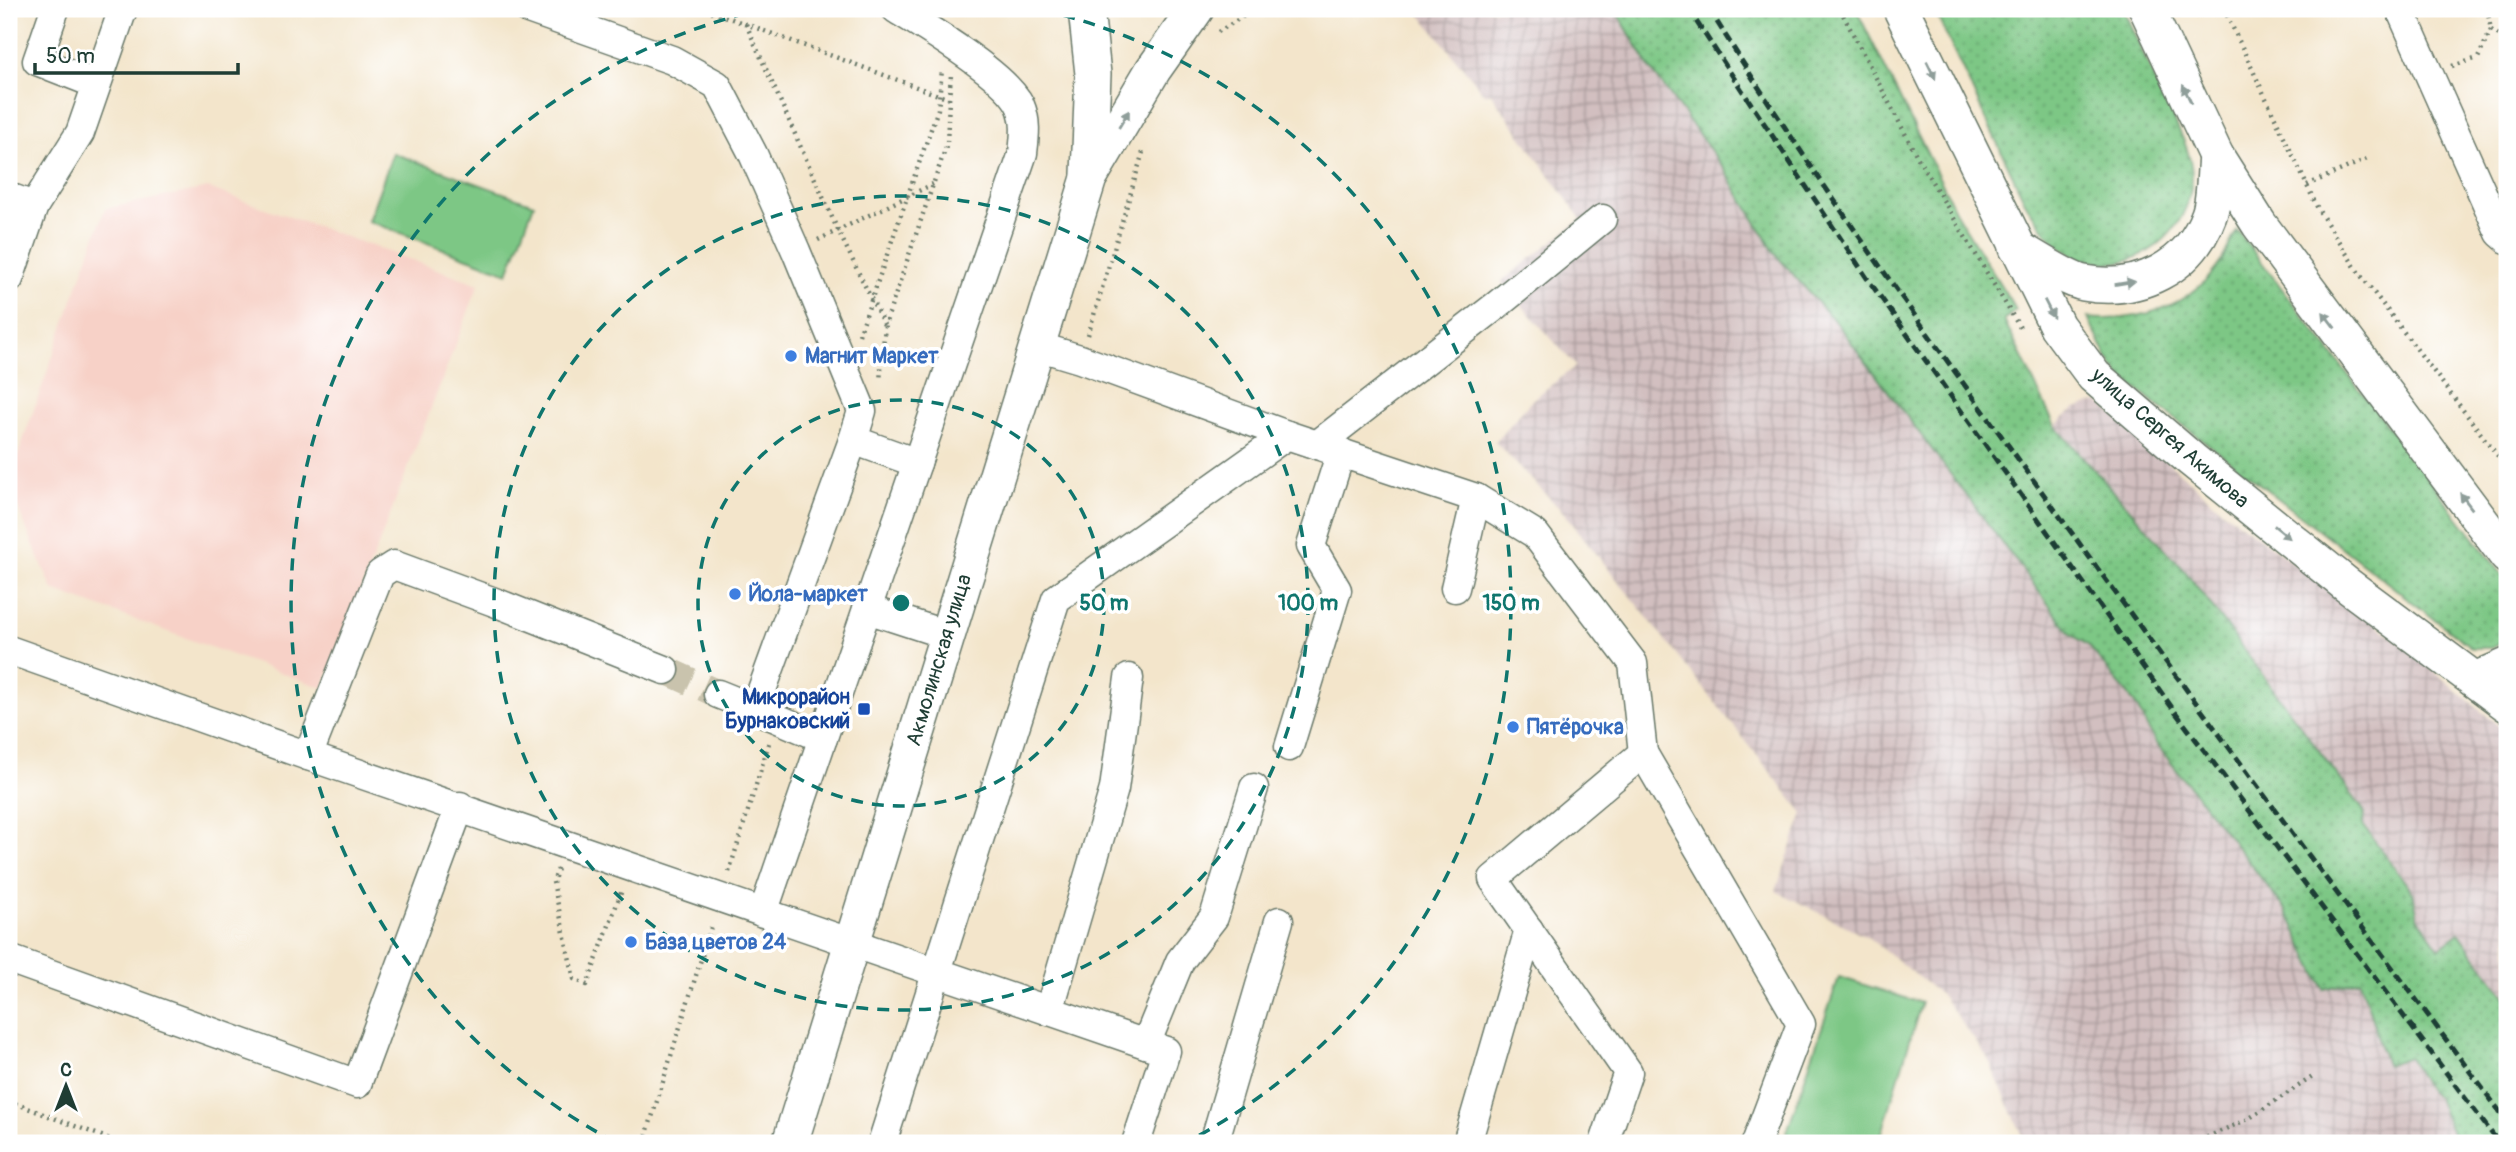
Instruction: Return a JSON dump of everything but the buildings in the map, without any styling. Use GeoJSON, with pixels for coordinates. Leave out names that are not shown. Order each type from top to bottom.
{"type":"FeatureCollection","features":[{"type":"Feature","properties":{"kind":"main road"},"geometry":{"type":"LineString","coordinates":[[1087,9],[1093,74],[1089,177]]}},
{"type":"Feature","properties":{"kind":"main road","name":"улица Сергея Акимова"},"geometry":{"type":"LineString","coordinates":[[1901,9],[2057,326],[2094,376],[2192,460],[2347,585],[2507,704]]}},
{"type":"Feature","properties":{"kind":"main road"},"geometry":{"type":"LineString","coordinates":[[2147,9],[2216,156],[2259,224],[2507,556]]}},
{"type":"Feature","properties":{"kind":"main road"},"geometry":{"type":"LineString","coordinates":[[1089,177],[1153,70],[1205,22]]}},
{"type":"Feature","properties":{"kind":"main road"},"geometry":{"type":"LineString","coordinates":[[2017,248],[2082,283],[2122,285],[2159,274],[2192,247],[2210,214],[2216,156]]}},
{"type":"Feature","properties":{"kind":"main road","name":"Акмолинская улица"},"geometry":{"type":"LineString","coordinates":[[790,1143],[1089,177]]}},
{"type":"Feature","properties":{"kind":"main road"},"geometry":{"type":"LineString","coordinates":[[2475,680],[2507,666]]}},
{"type":"Feature","properties":{"kind":"lane"},"geometry":{"type":"LineString","coordinates":[[55,9],[37,61],[96,84]]}},
{"type":"Feature","properties":{"kind":"lane"},"geometry":{"type":"LineString","coordinates":[[9,279],[22,202],[80,133],[123,9]]}},
{"type":"Feature","properties":{"kind":"lane"},"geometry":{"type":"LineString","coordinates":[[528,9],[672,60],[717,85],[753,154],[862,411],[755,709]]}},
{"type":"Feature","properties":{"kind":"lane"},"geometry":{"type":"LineString","coordinates":[[763,913],[1023,153],[1026,133],[1018,102],[1002,83],[946,40],[896,9]]}},
{"type":"Feature","properties":{"kind":"lane"},"geometry":{"type":"LineString","coordinates":[[2400,9],[2500,233],[2507,239]]}},
{"type":"Feature","properties":{"kind":"lane"},"geometry":{"type":"LineString","coordinates":[[1289,747],[1337,590],[1311,547],[1329,449],[1602,219]]}},
{"type":"Feature","properties":{"kind":"lane"},"geometry":{"type":"LineString","coordinates":[[1037,346],[1080,359],[1287,435],[1476,498],[1535,534],[1633,663],[1643,753],[1801,1024],[1756,1143]]}},
{"type":"Feature","properties":{"kind":"lane"},"geometry":{"type":"LineString","coordinates":[[882,1143],[1056,598],[1287,435]]}},
{"type":"Feature","properties":{"kind":"lane"},"geometry":{"type":"LineString","coordinates":[[853,440],[917,463]]}},
{"type":"Feature","properties":{"kind":"lane"},"geometry":{"type":"LineString","coordinates":[[1455,588],[1476,498]]}},
{"type":"Feature","properties":{"kind":"lane"},"geometry":{"type":"LineString","coordinates":[[308,756],[380,574],[394,565],[665,670]]}},
{"type":"Feature","properties":{"kind":"lane"},"geometry":{"type":"LineString","coordinates":[[867,608],[947,635]]}},
{"type":"Feature","properties":{"kind":"lane"},"geometry":{"type":"LineString","coordinates":[[9,650],[308,756],[460,806],[1166,1051],[1136,1143]]}},
{"type":"Feature","properties":{"kind":"lane"},"geometry":{"type":"LineString","coordinates":[[1049,1011],[1114,789],[1129,678]]}},
{"type":"Feature","properties":{"kind":"lane"},"geometry":{"type":"LineString","coordinates":[[718,694],[823,738]]}},
{"type":"Feature","properties":{"kind":"lane"},"geometry":{"type":"LineString","coordinates":[[1604,1143],[1628,1072],[1493,879],[1643,753]]}},
{"type":"Feature","properties":{"kind":"lane"},"geometry":{"type":"LineString","coordinates":[[1146,1044],[1180,961],[1214,917],[1254,788]]}},
{"type":"Feature","properties":{"kind":"lane"},"geometry":{"type":"LineString","coordinates":[[9,959],[356,1084],[460,806]]}},
{"type":"Feature","properties":{"kind":"lane"},"geometry":{"type":"LineString","coordinates":[[1214,1143],[1279,921]]}},
{"type":"Feature","properties":{"kind":"lane"},"geometry":{"type":"LineString","coordinates":[[1467,1143],[1529,929]]}},
{"type":"Feature","properties":{"kind":"path"},"geometry":{"type":"LineString","coordinates":[[705,9],[949,99],[947,144],[934,184],[796,251]]}},
{"type":"Feature","properties":{"kind":"path"},"geometry":{"type":"LineString","coordinates":[[1205,22],[1255,9]]}},
{"type":"Feature","properties":{"kind":"path"},"geometry":{"type":"LineString","coordinates":[[1840,9],[1920,162],[2024,335]]}},
{"type":"Feature","properties":{"kind":"path"},"geometry":{"type":"LineString","coordinates":[[2224,9],[2319,211],[2359,274],[2507,468]]}},
{"type":"Feature","properties":{"kind":"path"},"geometry":{"type":"LineString","coordinates":[[2429,74],[2479,58],[2491,30],[2487,9]]}},
{"type":"Feature","properties":{"kind":"path"},"geometry":{"type":"LineString","coordinates":[[745,24],[838,230],[885,325]]}},
{"type":"Feature","properties":{"kind":"path"},"geometry":{"type":"LineString","coordinates":[[2491,30],[2507,40]]}},
{"type":"Feature","properties":{"kind":"path"},"geometry":{"type":"LineString","coordinates":[[846,372],[938,109],[946,40]]}},
{"type":"Feature","properties":{"kind":"path"},"geometry":{"type":"LineString","coordinates":[[1080,359],[1145,146]]}},
{"type":"Feature","properties":{"kind":"path"},"geometry":{"type":"LineString","coordinates":[[2307,185],[2367,159]]}},
{"type":"Feature","properties":{"kind":"path"},"geometry":{"type":"LineString","coordinates":[[567,845],[553,882],[574,979],[587,985],[625,883]]}},
{"type":"Feature","properties":{"kind":"path"},"geometry":{"type":"LineString","coordinates":[[2194,1143],[2248,1119],[2315,1076]]}},
{"type":"Feature","properties":{"kind":"path"},"geometry":{"type":"LineString","coordinates":[[9,1101],[120,1143]]}},
{"type":"Feature","properties":{"kind":"shaded area"},"geometry":{"type":"Polygon","coordinates":[[[1416,9],[1615,9],[1650,68],[1723,167],[1776,255],[1838,325],[2071,634],[2089,646],[2134,702],[2155,742],[2286,910],[2324,989],[2360,980],[2387,1065],[2409,1056],[2426,1087],[2438,1098],[2456,1143],[2026,1143],[1987,1057],[1942,996],[1868,937],[1776,891],[1803,813],[1564,513],[1495,442],[1533,399],[1576,366],[1501,282],[1581,219],[1490,92],[1485,95],[1416,9]]]}},
{"type":"Feature","properties":{"kind":"shaded area"},"geometry":{"type":"Polygon","coordinates":[[[208,188],[479,284],[323,688],[53,590],[9,488],[9,480],[105,209],[208,188]]]}},
{"type":"Feature","properties":{"kind":"shaded area"},"geometry":{"type":"Polygon","coordinates":[[[2099,402],[2225,512],[2398,641],[2507,733],[2507,999],[2459,933],[2439,949],[2418,917],[2413,893],[2363,824],[2364,811],[2185,571],[2055,426],[2075,408],[2099,402]]]}},
{"type":"Feature","properties":{"kind":"green space"},"geometry":{"type":"Polygon","coordinates":[[[1615,9],[1856,9],[1958,216],[2016,310],[2004,320],[2055,426],[2185,571],[2364,811],[2363,825],[2413,893],[2418,917],[2439,948],[2459,933],[2507,999],[2507,1143],[2456,1143],[2438,1098],[2426,1087],[2409,1057],[2386,1065],[2360,980],[2324,989],[2286,910],[2155,742],[2134,702],[2089,646],[2071,634],[1838,325],[1776,255],[1723,167],[1650,68],[1615,9]]]}},
{"type":"Feature","properties":{"kind":"green space"},"geometry":{"type":"Polygon","coordinates":[[[1934,9],[2123,9],[2183,138],[2189,157],[2192,177],[2189,197],[2182,216],[2171,233],[2139,256],[2121,262],[2101,263],[2080,258],[2056,243],[2027,206],[1934,9]]]}},
{"type":"Feature","properties":{"kind":"green space"},"geometry":{"type":"Polygon","coordinates":[[[393,153],[534,204],[508,273],[368,221],[393,153]]]}},
{"type":"Feature","properties":{"kind":"green space"},"geometry":{"type":"Polygon","coordinates":[[[2237,230],[2503,576],[2507,584],[2507,640],[2492,648],[2472,648],[2121,377],[2107,357],[2088,318],[2126,318],[2163,308],[2180,300],[2210,276],[2222,260],[2237,230]]]}},
{"type":"Feature","properties":{"kind":"green space"},"geometry":{"type":"Polygon","coordinates":[[[1839,977],[1921,1003],[1879,1143],[1783,1143],[1839,977]]]}},
{"type":"Feature","properties":{"kind":"tunnel"},"geometry":{"type":"LineString","coordinates":[[665,670],[718,694]]}},
{"type":"Feature","properties":{"kind":"railway"},"geometry":{"type":"LineString","coordinates":[[1688,9],[1867,278],[2173,709],[2499,1143]]}},
{"type":"Feature","properties":{"kind":"railway"},"geometry":{"type":"LineString","coordinates":[[1709,9],[1824,186],[1946,359],[2507,1121]]}},
{"type":"Feature","properties":{"kind":"place","name":"Магнит Маркет"},"geometry":{"type":"Point","coordinates":[791,356]}},
{"type":"Feature","properties":{"kind":"place","name":"Йола-маркет"},"geometry":{"type":"Point","coordinates":[735,594]}},
{"type":"Feature","properties":{"kind":"place","name":"Микрорайон Бурнаковский"},"geometry":{"type":"Point","coordinates":[864,709]}},
{"type":"Feature","properties":{"kind":"place","name":"Пятёрочка"},"geometry":{"type":"Point","coordinates":[1513,727]}},
{"type":"Feature","properties":{"kind":"place","name":"База цветов 24"},"geometry":{"type":"Point","coordinates":[631,942]}}]}
